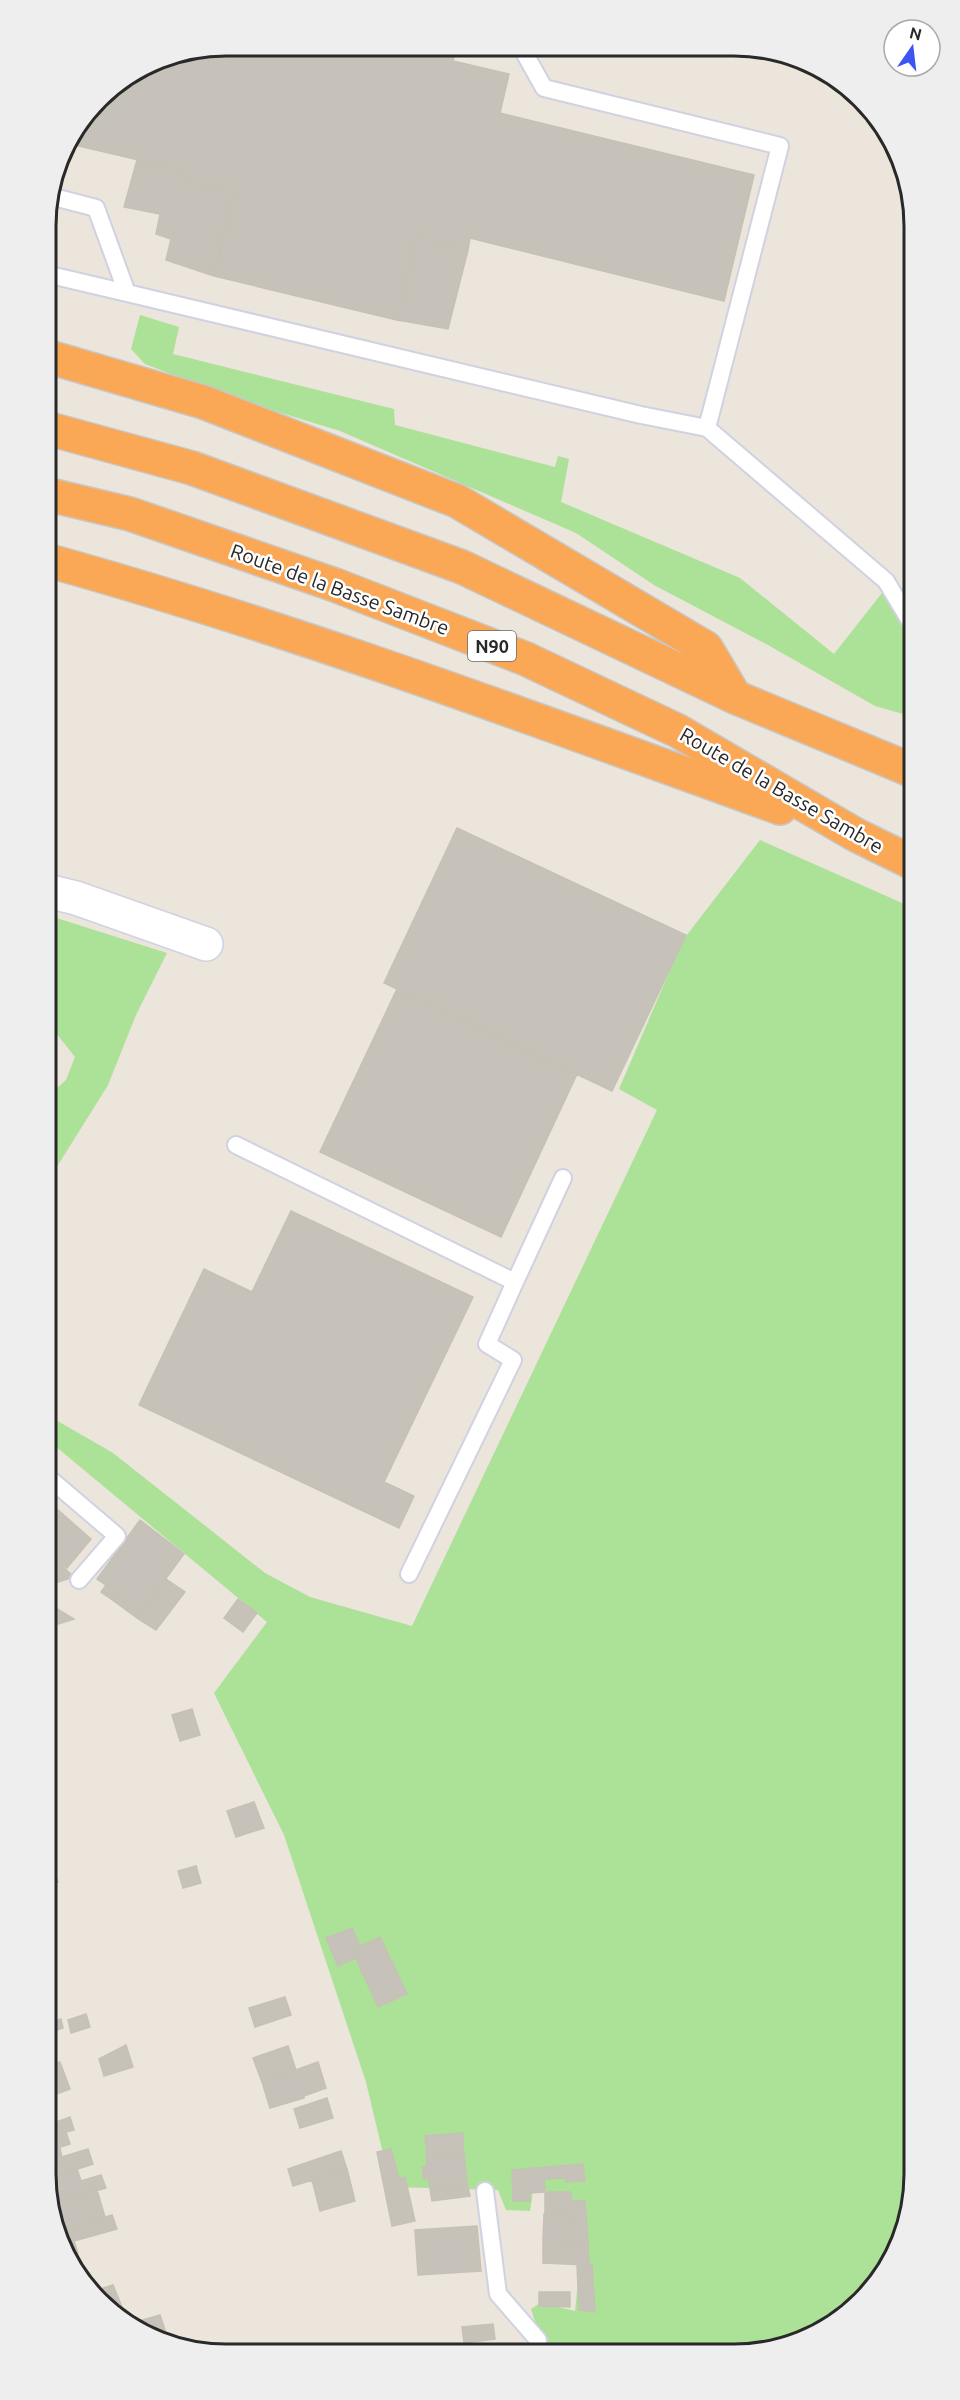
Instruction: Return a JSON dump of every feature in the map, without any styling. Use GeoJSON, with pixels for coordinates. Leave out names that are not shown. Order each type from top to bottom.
{"type":"FeatureCollection","features":[{"type":"Feature","properties":{"kind":"highway"},"geometry":{"type":"LineString","coordinates":[[56,360],[203,402],[457,501],[706,648],[735,697]]}},
{"type":"Feature","properties":{"kind":"highway"},"geometry":{"type":"LineString","coordinates":[[56,431],[192,468],[462,567],[735,697],[904,767]]}},
{"type":"Feature","properties":{"kind":"highway","name":"Route de la Basse Sambre"},"geometry":{"type":"LineString","coordinates":[[56,496],[130,514],[335,585],[526,659],[678,730],[855,836],[904,859]]}},
{"type":"Feature","properties":{"kind":"highway"},"geometry":{"type":"LineString","coordinates":[[56,563],[105,576],[379,663],[855,836]]}},
{"type":"Feature","properties":{"kind":"street"},"geometry":{"type":"LineString","coordinates":[[56,893],[76,898],[206,944]]}},
{"type":"Feature","properties":{"kind":"lane"},"geometry":{"type":"LineString","coordinates":[[525,55],[544,88],[780,146],[707,428]]}},
{"type":"Feature","properties":{"kind":"lane"},"geometry":{"type":"LineString","coordinates":[[58,198],[96,208],[127,293]]}},
{"type":"Feature","properties":{"kind":"lane"},"geometry":{"type":"LineString","coordinates":[[56,276],[629,412],[707,428],[886,581],[904,611]]}},
{"type":"Feature","properties":{"kind":"lane"},"geometry":{"type":"LineString","coordinates":[[236,1145],[515,1282]]}},
{"type":"Feature","properties":{"kind":"lane"},"geometry":{"type":"LineString","coordinates":[[409,1574],[513,1360],[487,1344],[563,1178]]}},
{"type":"Feature","properties":{"kind":"lane"},"geometry":{"type":"LineString","coordinates":[[55,1483],[117,1536],[79,1580]]}},
{"type":"Feature","properties":{"kind":"lane"},"geometry":{"type":"LineString","coordinates":[[485,2190],[498,2294],[538,2340],[538,2344]]}},
{"type":"Feature","properties":{"kind":"green space"},"geometry":{"type":"Polygon","coordinates":[[[140,315],[179,327],[173,354],[394,409],[395,425],[555,467],[558,456],[569,459],[561,502],[740,578],[834,654],[882,593],[888,594],[904,620],[904,714],[875,706],[768,645],[654,585],[576,533],[340,431],[239,400],[145,364],[131,349],[140,315]]]}},
{"type":"Feature","properties":{"kind":"green space"},"geometry":{"type":"Polygon","coordinates":[[[760,840],[904,904],[904,2186],[895,2229],[882,2260],[855,2295],[829,2316],[800,2332],[757,2343],[542,2344],[531,2309],[540,2303],[575,2311],[585,2213],[534,2184],[530,2211],[506,2210],[498,2190],[391,2187],[366,2082],[284,1835],[214,1693],[267,1622],[55,1446],[55,1420],[113,1453],[265,1573],[310,1597],[412,1626],[657,1110],[619,1089],[683,940],[760,840]]]}},
{"type":"Feature","properties":{"kind":"green space"},"geometry":{"type":"Polygon","coordinates":[[[56,918],[167,953],[136,1015],[108,1085],[56,1169],[56,1089],[66,1080],[75,1057],[56,1033],[56,918]]]}},
{"type":"Feature","properties":{"kind":"building"},"geometry":{"type":"Polygon","coordinates":[[[225,55],[455,55],[453,61],[509,74],[500,113],[754,175],[724,301],[470,238],[468,250],[416,237],[397,320],[214,276],[234,193],[183,181],[186,171],[75,145],[98,113],[113,98],[140,78],[181,61],[225,55]]]}},
{"type":"Feature","properties":{"kind":"building"},"geometry":{"type":"Polygon","coordinates":[[[137,160],[186,171],[183,181],[234,193],[214,276],[166,260],[171,239],[156,234],[160,214],[124,207],[137,160]]]}},
{"type":"Feature","properties":{"kind":"building"},"geometry":{"type":"Polygon","coordinates":[[[416,237],[468,250],[448,329],[397,320],[416,237]]]}},
{"type":"Feature","properties":{"kind":"building"},"geometry":{"type":"Polygon","coordinates":[[[457,828],[686,935],[612,1091],[384,983],[457,828]]]}},
{"type":"Feature","properties":{"kind":"building"},"geometry":{"type":"Polygon","coordinates":[[[397,989],[577,1074],[501,1237],[320,1152],[397,989]]]}},
{"type":"Feature","properties":{"kind":"building"},"geometry":{"type":"Polygon","coordinates":[[[291,1211],[473,1297],[384,1482],[414,1496],[399,1528],[139,1405],[204,1269],[252,1292],[291,1211]]]}},
{"type":"Feature","properties":{"kind":"building"},"geometry":{"type":"Polygon","coordinates":[[[55,1508],[91,1539],[67,1568],[55,1558],[55,1508]]]}},
{"type":"Feature","properties":{"kind":"building"},"geometry":{"type":"Polygon","coordinates":[[[140,1520],[184,1554],[137,1618],[114,1601],[119,1594],[97,1579],[140,1520]]]}},
{"type":"Feature","properties":{"kind":"building"},"geometry":{"type":"Polygon","coordinates":[[[55,1560],[74,1577],[55,1583],[55,1560]]]}},
{"type":"Feature","properties":{"kind":"building"},"geometry":{"type":"Polygon","coordinates":[[[166,1579],[185,1592],[156,1630],[137,1618],[166,1579]]]}},
{"type":"Feature","properties":{"kind":"building"},"geometry":{"type":"Polygon","coordinates":[[[106,1585],[119,1594],[114,1601],[101,1592],[106,1585]]]}},
{"type":"Feature","properties":{"kind":"building"},"geometry":{"type":"Polygon","coordinates":[[[238,1599],[257,1613],[243,1632],[224,1618],[238,1599]]]}},
{"type":"Feature","properties":{"kind":"building"},"geometry":{"type":"Polygon","coordinates":[[[55,1608],[74,1619],[55,1625],[55,1608]]]}},
{"type":"Feature","properties":{"kind":"building"},"geometry":{"type":"Polygon","coordinates":[[[192,1709],[200,1735],[180,1741],[172,1715],[192,1709]]]}},
{"type":"Feature","properties":{"kind":"building"},"geometry":{"type":"Polygon","coordinates":[[[254,1802],[264,1828],[236,1837],[227,1811],[254,1802]]]}},
{"type":"Feature","properties":{"kind":"building"},"geometry":{"type":"Polygon","coordinates":[[[196,1866],[201,1883],[183,1888],[178,1871],[196,1866]]]}},
{"type":"Feature","properties":{"kind":"building"},"geometry":{"type":"Polygon","coordinates":[[[352,1928],[360,1946],[352,1950],[356,1958],[338,1966],[326,1938],[352,1928]]]}},
{"type":"Feature","properties":{"kind":"building"},"geometry":{"type":"Polygon","coordinates":[[[380,1937],[407,1994],[378,2007],[352,1950],[380,1937]]]}},
{"type":"Feature","properties":{"kind":"building"},"geometry":{"type":"Polygon","coordinates":[[[285,1997],[291,2015],[255,2027],[249,2008],[285,1997]]]}},
{"type":"Feature","properties":{"kind":"building"},"geometry":{"type":"Polygon","coordinates":[[[86,2014],[90,2027],[71,2033],[68,2020],[86,2014]]]}},
{"type":"Feature","properties":{"kind":"building"},"geometry":{"type":"Polygon","coordinates":[[[61,2019],[63,2028],[55,2031],[55,2021],[61,2019]]]}},
{"type":"Feature","properties":{"kind":"building"},"geometry":{"type":"Polygon","coordinates":[[[126,2045],[133,2067],[104,2076],[99,2059],[126,2045]]]}},
{"type":"Feature","properties":{"kind":"building"},"geometry":{"type":"Polygon","coordinates":[[[288,2046],[296,2070],[262,2082],[253,2058],[288,2046]]]}},
{"type":"Feature","properties":{"kind":"building"},"geometry":{"type":"Polygon","coordinates":[[[60,2062],[70,2089],[55,2095],[55,2064],[60,2062]]]}},
{"type":"Feature","properties":{"kind":"building"},"geometry":{"type":"Polygon","coordinates":[[[318,2062],[326,2088],[304,2096],[304,2098],[270,2108],[262,2082],[318,2062]]]}},
{"type":"Feature","properties":{"kind":"building"},"geometry":{"type":"Polygon","coordinates":[[[327,2098],[333,2118],[300,2128],[294,2109],[327,2098]]]}},
{"type":"Feature","properties":{"kind":"building"},"geometry":{"type":"Polygon","coordinates":[[[70,2117],[74,2130],[66,2132],[70,2144],[55,2149],[55,2123],[70,2117]]]}},
{"type":"Feature","properties":{"kind":"building"},"geometry":{"type":"Polygon","coordinates":[[[463,2133],[463,2153],[427,2157],[425,2136],[463,2133]]]}},
{"type":"Feature","properties":{"kind":"building"},"geometry":{"type":"Polygon","coordinates":[[[60,2148],[62,2157],[88,2149],[93,2164],[55,2177],[55,2149],[60,2148]]]}},
{"type":"Feature","properties":{"kind":"building"},"geometry":{"type":"Polygon","coordinates":[[[391,2149],[399,2179],[405,2177],[415,2221],[392,2226],[377,2152],[391,2149]]]}},
{"type":"Feature","properties":{"kind":"building"},"geometry":{"type":"Polygon","coordinates":[[[341,2151],[347,2169],[293,2186],[288,2169],[341,2151]]]}},
{"type":"Feature","properties":{"kind":"building"},"geometry":{"type":"Polygon","coordinates":[[[464,2153],[467,2184],[430,2189],[426,2157],[464,2153]]]}},
{"type":"Feature","properties":{"kind":"building"},"geometry":{"type":"Polygon","coordinates":[[[583,2164],[585,2181],[566,2182],[566,2178],[544,2179],[545,2192],[529,2193],[530,2201],[513,2201],[512,2170],[583,2164]]]}},
{"type":"Feature","properties":{"kind":"building"},"geometry":{"type":"Polygon","coordinates":[[[427,2166],[428,2178],[424,2179],[422,2167],[427,2166]]]}},
{"type":"Feature","properties":{"kind":"building"},"geometry":{"type":"Polygon","coordinates":[[[77,2169],[81,2181],[101,2175],[106,2188],[58,2202],[55,2177],[77,2169]]]}},
{"type":"Feature","properties":{"kind":"building"},"geometry":{"type":"Polygon","coordinates":[[[347,2169],[355,2201],[320,2211],[312,2180],[347,2169]]]}},
{"type":"Feature","properties":{"kind":"building"},"geometry":{"type":"Polygon","coordinates":[[[467,2184],[470,2196],[432,2201],[430,2189],[467,2184]]]}},
{"type":"Feature","properties":{"kind":"building"},"geometry":{"type":"Polygon","coordinates":[[[97,2190],[105,2217],[65,2230],[58,2202],[97,2190]]]}},
{"type":"Feature","properties":{"kind":"building"},"geometry":{"type":"Polygon","coordinates":[[[545,2192],[571,2192],[571,2200],[585,2201],[588,2242],[568,2241],[569,2214],[545,2214],[545,2192]]]}},
{"type":"Feature","properties":{"kind":"building"},"geometry":{"type":"Polygon","coordinates":[[[544,2214],[569,2214],[568,2241],[543,2240],[544,2214]]]}},
{"type":"Feature","properties":{"kind":"building"},"geometry":{"type":"Polygon","coordinates":[[[112,2215],[117,2229],[74,2241],[78,2253],[75,2254],[65,2230],[112,2215]]]}},
{"type":"Feature","properties":{"kind":"building"},"geometry":{"type":"Polygon","coordinates":[[[477,2226],[481,2271],[418,2275],[415,2230],[477,2226]]]}},
{"type":"Feature","properties":{"kind":"building"},"geometry":{"type":"Polygon","coordinates":[[[543,2240],[588,2242],[589,2265],[543,2263],[543,2240]]]}},
{"type":"Feature","properties":{"kind":"building"},"geometry":{"type":"Polygon","coordinates":[[[577,2265],[592,2265],[595,2312],[579,2310],[577,2265]]]}},
{"type":"Feature","properties":{"kind":"building"},"geometry":{"type":"Polygon","coordinates":[[[113,2285],[122,2307],[113,2302],[100,2289],[113,2285]]]}},
{"type":"Feature","properties":{"kind":"building"},"geometry":{"type":"Polygon","coordinates":[[[539,2292],[570,2292],[570,2307],[539,2306],[539,2292]]]}},
{"type":"Feature","properties":{"kind":"building"},"geometry":{"type":"Polygon","coordinates":[[[160,2315],[166,2333],[150,2327],[140,2321],[160,2315]]]}},
{"type":"Feature","properties":{"kind":"building"},"geometry":{"type":"Polygon","coordinates":[[[493,2324],[495,2339],[464,2343],[462,2327],[493,2324]]]}}]}
